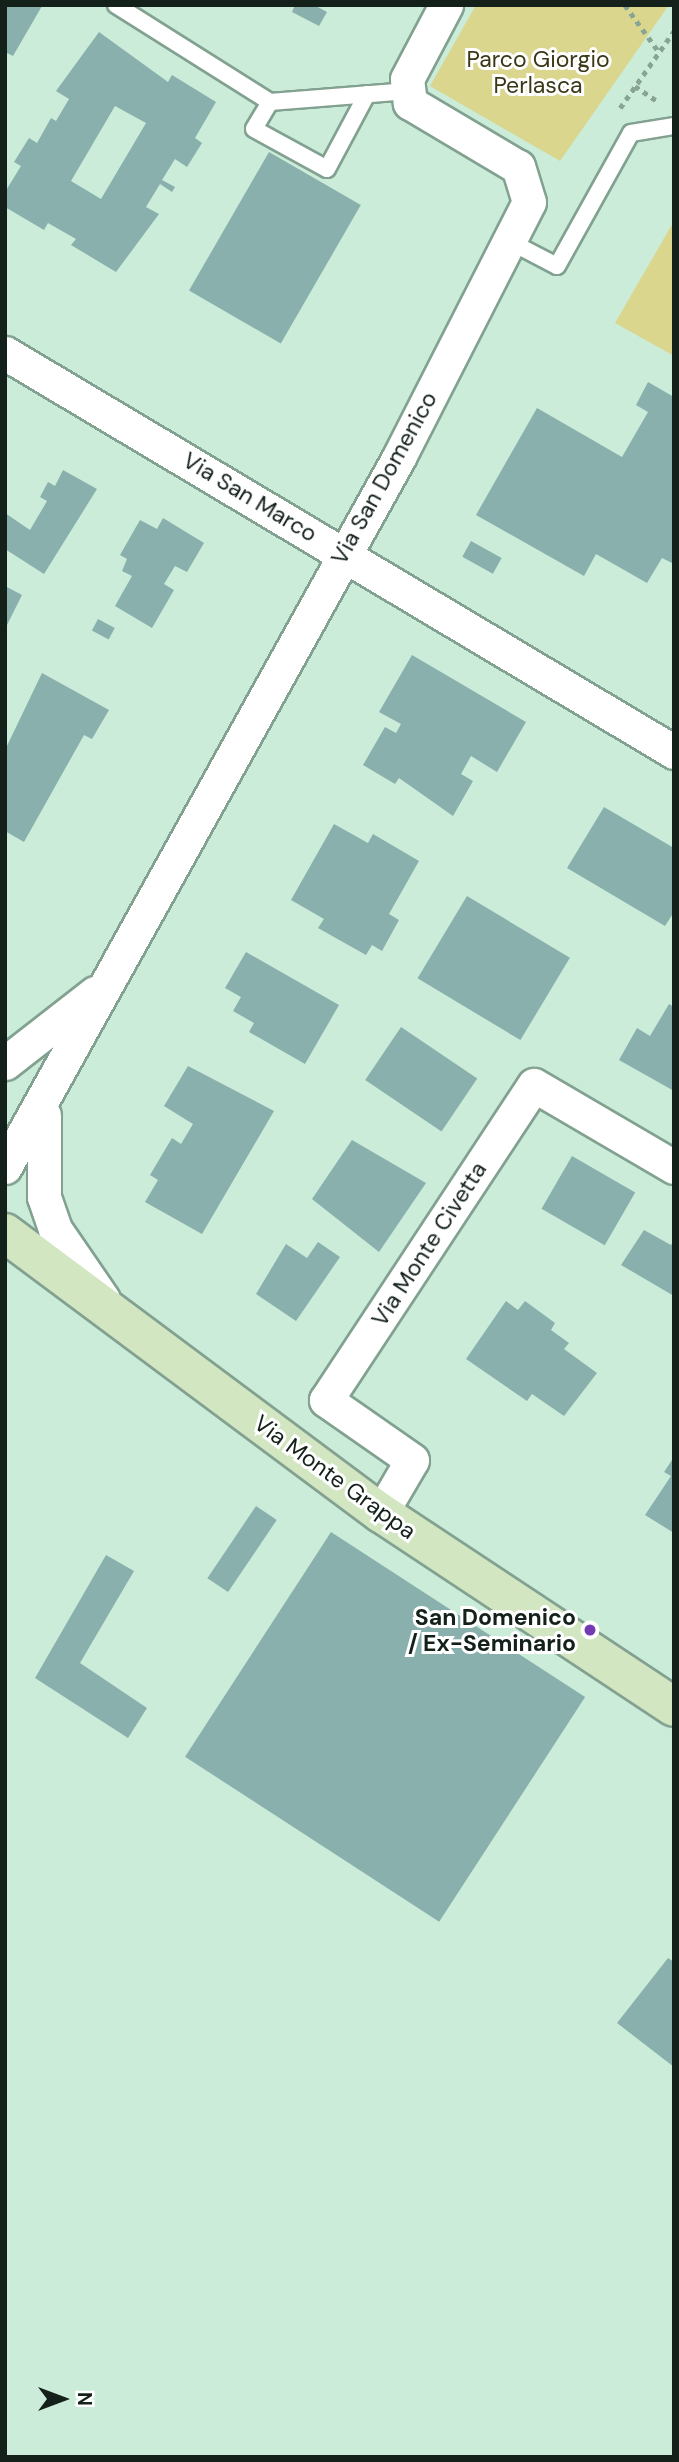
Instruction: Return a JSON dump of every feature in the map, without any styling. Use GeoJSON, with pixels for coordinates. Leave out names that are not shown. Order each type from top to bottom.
{"type":"FeatureCollection","features":[{"type":"Feature","properties":{"kind":"main road","name":"Via Monte Grappa"},"geometry":{"type":"LineString","coordinates":[[5,1233],[381,1513],[674,1707]]}},
{"type":"Feature","properties":{"kind":"street"},"geometry":{"type":"LineString","coordinates":[[408,91],[407,79],[446,5]]}},
{"type":"Feature","properties":{"kind":"street","name":"Via San Domenico"},"geometry":{"type":"LineString","coordinates":[[5,1167],[45,1105],[102,987],[343,553],[400,457],[507,240],[529,202],[519,167],[410,103],[408,91]]}},
{"type":"Feature","properties":{"kind":"street","name":"Via San Marco"},"geometry":{"type":"LineString","coordinates":[[5,353],[674,752]]}},
{"type":"Feature","properties":{"kind":"street","name":"Via San Domenico"},"geometry":{"type":"LineString","coordinates":[[5,1063],[102,987]]}},
{"type":"Feature","properties":{"kind":"street","name":"Via Monte Civetta"},"geometry":{"type":"LineString","coordinates":[[381,1513],[412,1460],[326,1400],[534,1085],[674,1167]]}},
{"type":"Feature","properties":{"kind":"street","name":"Via San Domenico"},"geometry":{"type":"LineString","coordinates":[[45,1105],[44,1197],[55,1229],[117,1318]]}},
{"type":"Feature","properties":{"kind":"lane"},"geometry":{"type":"LineString","coordinates":[[116,5],[270,102],[408,91]]}},
{"type":"Feature","properties":{"kind":"lane"},"geometry":{"type":"LineString","coordinates":[[270,102],[254,129],[327,169],[367,94]]}},
{"type":"Feature","properties":{"kind":"lane"},"geometry":{"type":"LineString","coordinates":[[507,240],[557,266],[631,133],[674,126]]}},
{"type":"Feature","properties":{"kind":"path"},"geometry":{"type":"LineString","coordinates":[[625,5],[659,52]]}},
{"type":"Feature","properties":{"kind":"path"},"geometry":{"type":"LineString","coordinates":[[635,86],[664,105]]}},
{"type":"Feature","properties":{"kind":"green space","name":"Parco Giorgio Perlasca"},"geometry":{"type":"Polygon","coordinates":[[[476,5],[669,5],[560,161],[430,86],[476,5]]]}},
{"type":"Feature","properties":{"kind":"green space"},"geometry":{"type":"Polygon","coordinates":[[[674,221],[674,356],[615,323],[674,221]]]}},
{"type":"Feature","properties":{"kind":"building"},"geometry":{"type":"Polygon","coordinates":[[[5,5],[42,6],[13,56],[5,52],[5,5]]]}},
{"type":"Feature","properties":{"kind":"building"},"geometry":{"type":"Polygon","coordinates":[[[295,5],[314,5],[327,12],[319,26],[292,12],[295,5]]]}},
{"type":"Feature","properties":{"kind":"building"},"geometry":{"type":"Polygon","coordinates":[[[99,32],[168,82],[172,75],[216,102],[195,138],[202,143],[187,167],[175,159],[162,180],[175,187],[172,192],[160,184],[146,207],[159,214],[116,272],[71,245],[76,239],[48,223],[44,230],[5,207],[5,192],[21,166],[14,162],[29,138],[37,143],[51,118],[56,121],[69,99],[56,91],[99,32]],[[115,106],[71,181],[101,199],[146,123],[115,106]]]}},
{"type":"Feature","properties":{"kind":"building"},"geometry":{"type":"Polygon","coordinates":[[[269,152],[361,205],[281,344],[189,291],[269,152]]]}},
{"type":"Feature","properties":{"kind":"building"},"geometry":{"type":"Polygon","coordinates":[[[648,382],[674,397],[674,564],[662,558],[647,583],[596,554],[584,576],[476,515],[537,408],[622,457],[648,412],[636,405],[648,382]]]}},
{"type":"Feature","properties":{"kind":"building"},"geometry":{"type":"Polygon","coordinates":[[[63,470],[97,489],[44,574],[5,549],[5,513],[30,530],[47,501],[40,497],[48,482],[55,486],[63,470]]]}},
{"type":"Feature","properties":{"kind":"building"},"geometry":{"type":"Polygon","coordinates":[[[163,518],[204,543],[187,572],[175,566],[164,584],[174,590],[152,628],[115,606],[132,576],[122,571],[127,559],[120,555],[140,520],[157,529],[163,518]]]}},
{"type":"Feature","properties":{"kind":"building"},"geometry":{"type":"Polygon","coordinates":[[[471,541],[502,558],[493,574],[462,557],[471,541]]]}},
{"type":"Feature","properties":{"kind":"building"},"geometry":{"type":"Polygon","coordinates":[[[5,586],[22,595],[5,629],[5,586]]]}},
{"type":"Feature","properties":{"kind":"building"},"geometry":{"type":"Polygon","coordinates":[[[98,619],[115,628],[109,639],[92,630],[98,619]]]}},
{"type":"Feature","properties":{"kind":"building"},"geometry":{"type":"Polygon","coordinates":[[[412,655],[526,722],[497,772],[471,756],[461,774],[473,781],[453,816],[399,778],[395,784],[363,765],[385,727],[396,733],[401,724],[379,712],[412,655]]]}},
{"type":"Feature","properties":{"kind":"building"},"geometry":{"type":"Polygon","coordinates":[[[42,673],[109,710],[92,739],[84,735],[24,842],[5,831],[5,750],[42,673]]]}},
{"type":"Feature","properties":{"kind":"building"},"geometry":{"type":"Polygon","coordinates":[[[604,807],[674,848],[674,912],[665,926],[567,868],[604,807]]]}},
{"type":"Feature","properties":{"kind":"building"},"geometry":{"type":"Polygon","coordinates":[[[334,824],[368,843],[373,834],[419,861],[389,914],[399,920],[382,951],[372,945],[366,955],[318,928],[324,919],[291,900],[334,824]]]}},
{"type":"Feature","properties":{"kind":"building"},"geometry":{"type":"Polygon","coordinates":[[[467,896],[570,958],[520,1040],[418,978],[467,896]]]}},
{"type":"Feature","properties":{"kind":"building"},"geometry":{"type":"Polygon","coordinates":[[[246,952],[339,1005],[305,1064],[249,1032],[254,1023],[233,1011],[241,997],[225,988],[246,952]]]}},
{"type":"Feature","properties":{"kind":"building"},"geometry":{"type":"Polygon","coordinates":[[[669,1004],[674,1007],[674,1091],[619,1060],[637,1028],[650,1036],[669,1004]]]}},
{"type":"Feature","properties":{"kind":"building"},"geometry":{"type":"Polygon","coordinates":[[[401,1027],[477,1078],[441,1132],[365,1080],[401,1027]]]}},
{"type":"Feature","properties":{"kind":"building"},"geometry":{"type":"Polygon","coordinates":[[[188,1066],[274,1111],[202,1234],[145,1202],[158,1180],[150,1175],[172,1138],[181,1144],[193,1124],[164,1106],[188,1066]]]}},
{"type":"Feature","properties":{"kind":"building"},"geometry":{"type":"Polygon","coordinates":[[[352,1140],[426,1183],[379,1252],[312,1199],[352,1140]]]}},
{"type":"Feature","properties":{"kind":"building"},"geometry":{"type":"Polygon","coordinates":[[[572,1156],[635,1192],[605,1245],[542,1209],[572,1156]]]}},
{"type":"Feature","properties":{"kind":"building"},"geometry":{"type":"Polygon","coordinates":[[[644,1230],[671,1245],[674,1240],[674,1296],[621,1265],[644,1230]]]}},
{"type":"Feature","properties":{"kind":"building"},"geometry":{"type":"Polygon","coordinates":[[[318,1242],[340,1257],[296,1321],[256,1294],[286,1244],[307,1258],[318,1242]]]}},
{"type":"Feature","properties":{"kind":"building"},"geometry":{"type":"Polygon","coordinates":[[[506,1301],[518,1310],[525,1301],[555,1323],[551,1330],[569,1343],[564,1349],[597,1373],[564,1416],[532,1394],[527,1401],[466,1359],[506,1301]]]}},
{"type":"Feature","properties":{"kind":"building"},"geometry":{"type":"Polygon","coordinates":[[[674,1457],[674,1533],[645,1515],[671,1476],[664,1472],[674,1457]]]}},
{"type":"Feature","properties":{"kind":"building"},"geometry":{"type":"Polygon","coordinates":[[[256,1506],[277,1520],[228,1592],[207,1578],[256,1506]]]}},
{"type":"Feature","properties":{"kind":"building"},"geometry":{"type":"Polygon","coordinates":[[[331,1532],[585,1697],[439,1922],[185,1757],[331,1532]]]}},
{"type":"Feature","properties":{"kind":"building"},"geometry":{"type":"Polygon","coordinates":[[[106,1555],[134,1571],[80,1663],[147,1708],[128,1738],[35,1678],[106,1555]]]}},
{"type":"Feature","properties":{"kind":"building"},"geometry":{"type":"Polygon","coordinates":[[[668,1958],[674,1962],[674,2067],[617,2023],[668,1958]]]}},
{"type":"Feature","properties":{"kind":"place","name":"San Domenico / Ex-Seminario"},"geometry":{"type":"Point","coordinates":[590,1630]}}]}
